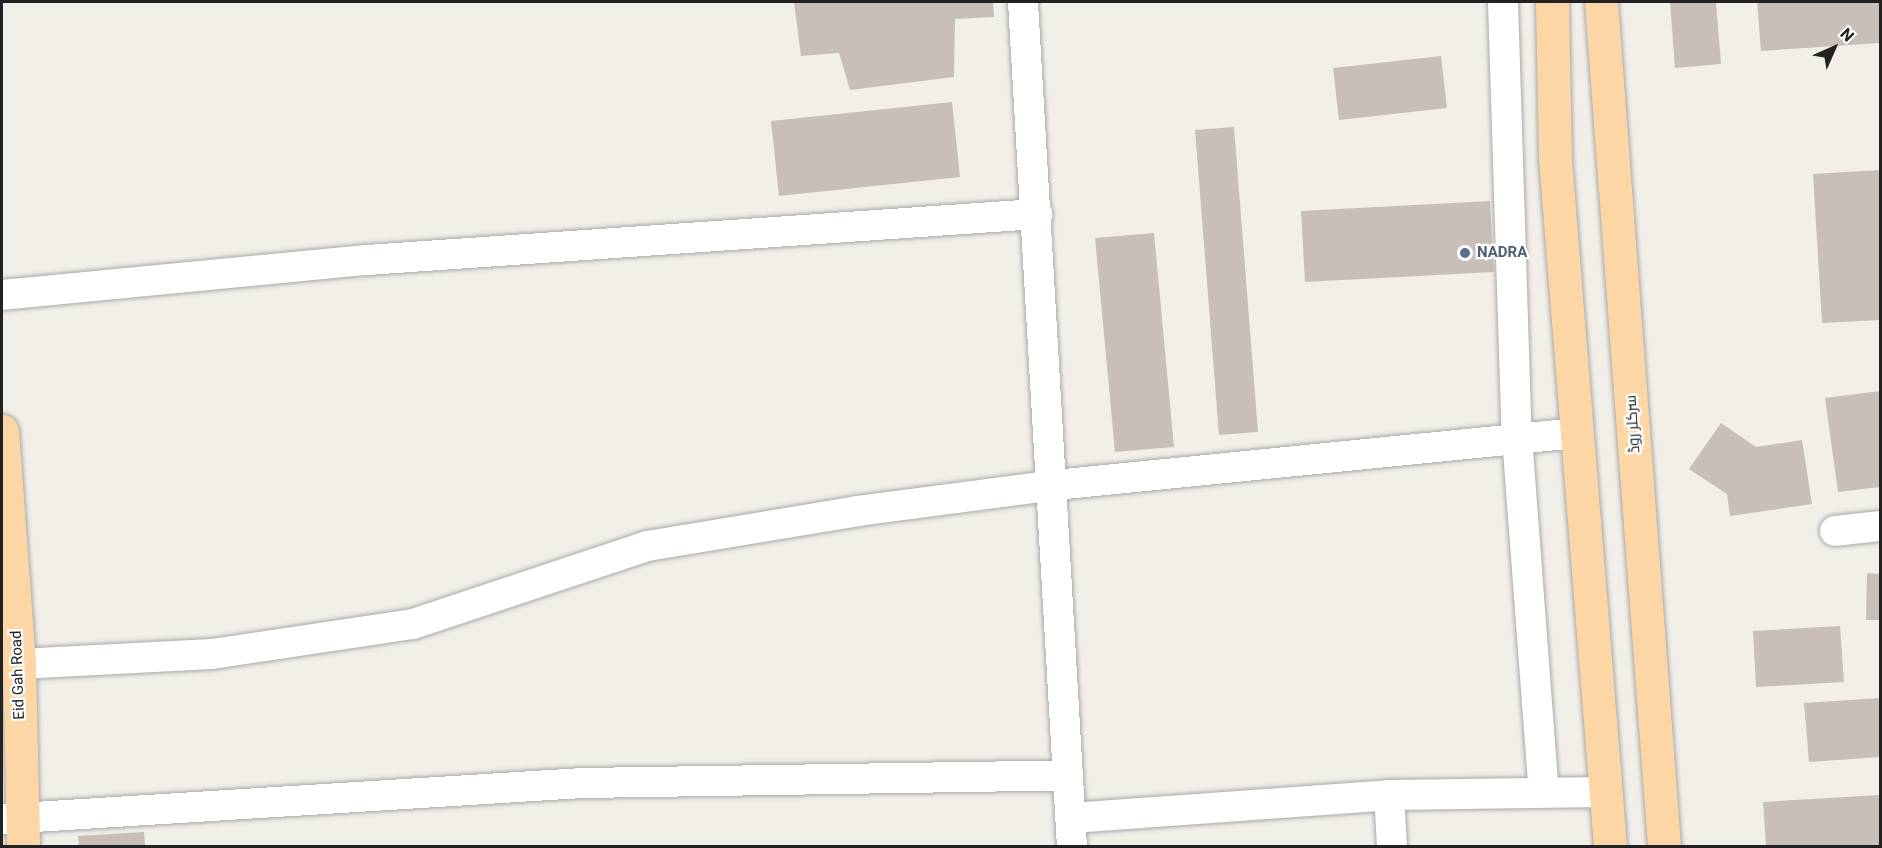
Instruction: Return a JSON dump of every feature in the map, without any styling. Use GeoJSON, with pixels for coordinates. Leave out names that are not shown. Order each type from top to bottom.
{"type":"FeatureCollection","features":[{"type":"Feature","properties":{"kind":"main road"},"geometry":{"type":"LineString","coordinates":[[1552,2],[1555,159],[1610,846]]}},
{"type":"Feature","properties":{"kind":"main road","name":"سرکلر روڈ"},"geometry":{"type":"LineString","coordinates":[[1601,2],[1664,846]]}},
{"type":"Feature","properties":{"kind":"main road","name":"Eid Gah Road"},"geometry":{"type":"LineString","coordinates":[[2,431],[19,664],[15,827]]}},
{"type":"Feature","properties":{"kind":"street"},"geometry":{"type":"LineString","coordinates":[[1023,2],[1055,486],[1071,832],[1389,795],[1606,792]]}},
{"type":"Feature","properties":{"kind":"street"},"geometry":{"type":"LineString","coordinates":[[1503,2],[1517,437],[1544,792]]}},
{"type":"Feature","properties":{"kind":"street"},"geometry":{"type":"LineString","coordinates":[[2,295],[366,260],[1037,214]]}},
{"type":"Feature","properties":{"kind":"street"},"geometry":{"type":"LineString","coordinates":[[19,664],[212,654],[413,624],[647,546],[1055,486],[1517,437],[1577,433]]}},
{"type":"Feature","properties":{"kind":"street"},"geometry":{"type":"LineString","coordinates":[[1835,531],[1881,526]]}},
{"type":"Feature","properties":{"kind":"street"},"geometry":{"type":"LineString","coordinates":[[15,827],[583,783],[1067,775]]}},
{"type":"Feature","properties":{"kind":"street"},"geometry":{"type":"LineString","coordinates":[[1389,795],[1392,846]]}},
{"type":"Feature","properties":{"kind":"building"},"geometry":{"type":"Polygon","coordinates":[[[794,2],[993,2],[994,17],[955,19],[954,77],[850,90],[839,53],[801,56],[794,2]]]}},
{"type":"Feature","properties":{"kind":"building"},"geometry":{"type":"Polygon","coordinates":[[[1670,2],[1716,2],[1721,64],[1675,68],[1670,2]]]}},
{"type":"Feature","properties":{"kind":"building"},"geometry":{"type":"Polygon","coordinates":[[[1757,2],[1880,2],[1880,43],[1761,51],[1757,2]]]}},
{"type":"Feature","properties":{"kind":"building"},"geometry":{"type":"Polygon","coordinates":[[[1441,56],[1447,108],[1339,120],[1333,68],[1441,56]]]}},
{"type":"Feature","properties":{"kind":"building"},"geometry":{"type":"Polygon","coordinates":[[[952,102],[960,177],[779,196],[771,121],[952,102]]]}},
{"type":"Feature","properties":{"kind":"building"},"geometry":{"type":"Polygon","coordinates":[[[1234,127],[1258,432],[1219,435],[1195,130],[1234,127]]]}},
{"type":"Feature","properties":{"kind":"building"},"geometry":{"type":"Polygon","coordinates":[[[1880,170],[1880,320],[1822,323],[1813,174],[1880,170]]]}},
{"type":"Feature","properties":{"kind":"building"},"geometry":{"type":"Polygon","coordinates":[[[1490,201],[1494,272],[1305,282],[1301,211],[1490,201]]]}},
{"type":"Feature","properties":{"kind":"building"},"geometry":{"type":"Polygon","coordinates":[[[1154,233],[1174,447],[1115,452],[1095,238],[1154,233]]]}},
{"type":"Feature","properties":{"kind":"building"},"geometry":{"type":"Polygon","coordinates":[[[1880,391],[1880,487],[1838,492],[1825,398],[1880,391]]]}},
{"type":"Feature","properties":{"kind":"building"},"geometry":{"type":"Polygon","coordinates":[[[1721,423],[1756,447],[1802,440],[1812,504],[1730,516],[1727,494],[1689,469],[1721,423]]]}},
{"type":"Feature","properties":{"kind":"building"},"geometry":{"type":"Polygon","coordinates":[[[1867,573],[1880,574],[1880,620],[1866,620],[1867,573]]]}},
{"type":"Feature","properties":{"kind":"building"},"geometry":{"type":"Polygon","coordinates":[[[1840,626],[1844,682],[1756,687],[1753,631],[1840,626]]]}},
{"type":"Feature","properties":{"kind":"building"},"geometry":{"type":"Polygon","coordinates":[[[1880,698],[1880,757],[1809,762],[1804,703],[1880,698]]]}},
{"type":"Feature","properties":{"kind":"building"},"geometry":{"type":"Polygon","coordinates":[[[1880,795],[1880,846],[1766,846],[1763,802],[1880,795]]]}},
{"type":"Feature","properties":{"kind":"building"},"geometry":{"type":"Polygon","coordinates":[[[144,832],[145,846],[79,846],[78,836],[144,832]]]}},
{"type":"Feature","properties":{"kind":"place","name":"NADRA"},"geometry":{"type":"Point","coordinates":[1465,253]}}]}
